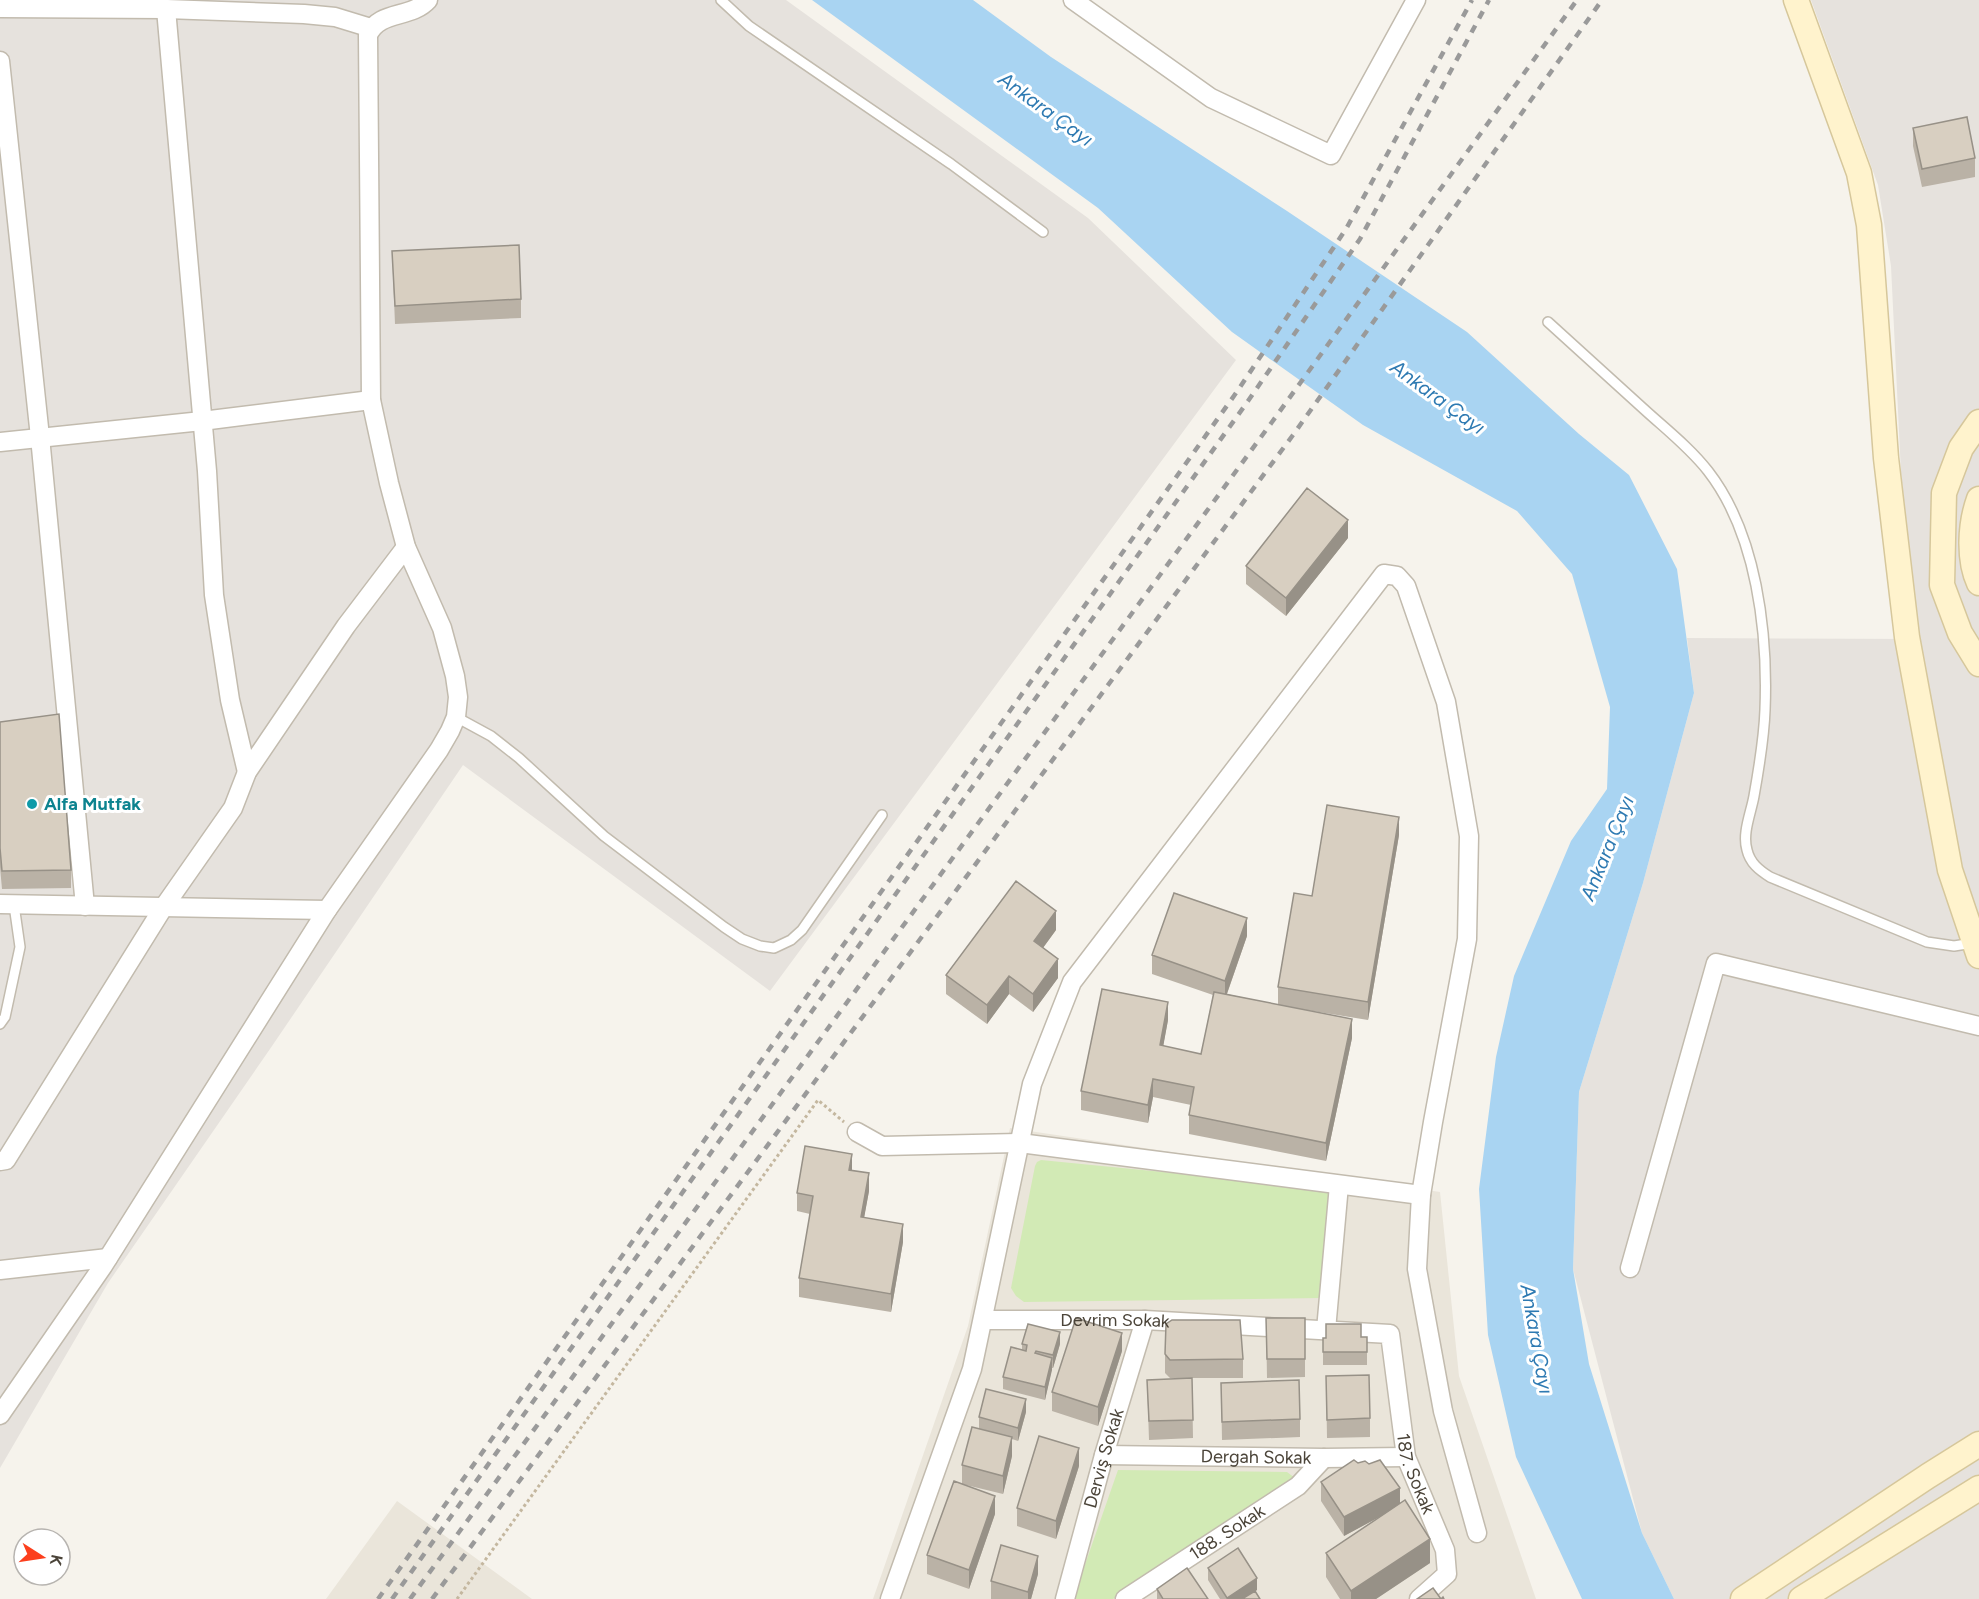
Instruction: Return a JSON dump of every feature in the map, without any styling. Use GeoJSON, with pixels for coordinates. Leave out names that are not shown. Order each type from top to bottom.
{"type":"FeatureCollection","features":[{"type":"Feature","properties":{"kind":"street"},"geometry":{"type":"LineString","coordinates":[[0,1414],[108,1258],[327,910],[439,750],[456,717],[458,697],[455,676],[442,628],[406,547],[371,400],[367,47],[371,28],[377,22],[418,9],[428,0]]}},
{"type":"Feature","properties":{"kind":"street"},"geometry":{"type":"LineString","coordinates":[[1073,0],[1211,98],[1331,155],[1416,0]]}},
{"type":"Feature","properties":{"kind":"street"},"geometry":{"type":"LineString","coordinates":[[1796,0],[1859,173],[1869,225],[1886,458],[1907,637],[1950,870],[1976,949]]}},
{"type":"Feature","properties":{"kind":"street"},"geometry":{"type":"LineString","coordinates":[[0,8],[166,9],[304,14],[335,17],[371,28]]}},
{"type":"Feature","properties":{"kind":"street"},"geometry":{"type":"LineString","coordinates":[[166,9],[202,421],[214,595],[230,700],[247,772]]}},
{"type":"Feature","properties":{"kind":"street"},"geometry":{"type":"LineString","coordinates":[[0,61],[40,437],[84,906]]}},
{"type":"Feature","properties":{"kind":"street"},"geometry":{"type":"LineString","coordinates":[[0,442],[202,421],[371,400]]}},
{"type":"Feature","properties":{"kind":"street"},"geometry":{"type":"LineString","coordinates":[[1979,422],[1961,448],[1944,493],[1942,585],[1960,633],[1979,663]]}},
{"type":"Feature","properties":{"kind":"street"},"geometry":{"type":"LineString","coordinates":[[1979,500],[1974,514],[1972,567],[1979,583]]}},
{"type":"Feature","properties":{"kind":"street"},"geometry":{"type":"LineString","coordinates":[[0,1161],[6,1160],[163,908],[233,808],[247,772],[346,626],[406,547]]}},
{"type":"Feature","properties":{"kind":"street"},"geometry":{"type":"LineString","coordinates":[[890,1599],[972,1370],[1032,1084],[1072,982],[1383,574],[1397,576],[1406,586],[1446,702],[1469,836],[1467,939],[1421,1196],[1417,1269],[1443,1411],[1477,1533]]}},
{"type":"Feature","properties":{"kind":"street"},"geometry":{"type":"LineString","coordinates":[[7,904],[327,910]]}},
{"type":"Feature","properties":{"kind":"street"},"geometry":{"type":"LineString","coordinates":[[1630,1268],[1716,963],[1979,1026]]}},
{"type":"Feature","properties":{"kind":"street"},"geometry":{"type":"LineString","coordinates":[[857,1132],[882,1146],[1020,1143],[1421,1196]]}},
{"type":"Feature","properties":{"kind":"street"},"geometry":{"type":"LineString","coordinates":[[1326,1330],[1340,1185]]}},
{"type":"Feature","properties":{"kind":"street"},"geometry":{"type":"LineString","coordinates":[[0,1270],[108,1258]]}},
{"type":"Feature","properties":{"kind":"street","name":"Devrim Sokak"},"geometry":{"type":"LineString","coordinates":[[983,1320],[1145,1320],[1390,1334]]}},
{"type":"Feature","properties":{"kind":"street","name":"Derviş Sokak"},"geometry":{"type":"LineString","coordinates":[[1065,1599],[1104,1455],[1145,1320]]}},
{"type":"Feature","properties":{"kind":"street","name":"187. Sokak"},"geometry":{"type":"LineString","coordinates":[[1390,1334],[1406,1456],[1445,1550],[1447,1574],[1419,1599]]}},
{"type":"Feature","properties":{"kind":"street"},"geometry":{"type":"LineString","coordinates":[[1743,1599],[1979,1444]]}},
{"type":"Feature","properties":{"kind":"street","name":"Dergah Sokak"},"geometry":{"type":"LineString","coordinates":[[1104,1455],[1324,1458],[1406,1456]]}},
{"type":"Feature","properties":{"kind":"street","name":"188. Sokak"},"geometry":{"type":"LineString","coordinates":[[1125,1599],[1298,1486],[1324,1458]]}},
{"type":"Feature","properties":{"kind":"street"},"geometry":{"type":"LineString","coordinates":[[1801,1599],[1979,1488]]}},
{"type":"Feature","properties":{"kind":"lane"},"geometry":{"type":"LineString","coordinates":[[721,0],[749,26],[951,164],[1043,232]]}},
{"type":"Feature","properties":{"kind":"lane"},"geometry":{"type":"LineString","coordinates":[[1548,322],[1693,454],[1721,490],[1738,524],[1754,579],[1764,648],[1765,712],[1762,744],[1745,834],[1747,851],[1755,866],[1770,877],[1927,942],[1976,949]]}},
{"type":"Feature","properties":{"kind":"lane"},"geometry":{"type":"LineString","coordinates":[[456,717],[501,744],[519,758],[604,836],[724,927],[742,939],[760,946],[774,948],[782,945],[802,930],[882,815]]}},
{"type":"Feature","properties":{"kind":"lane"},"geometry":{"type":"LineString","coordinates":[[0,1024],[5,1017],[20,947],[7,904]]}},
{"type":"Feature","properties":{"kind":"path"},"geometry":{"type":"LineString","coordinates":[[457,1599],[818,1100],[857,1132]]}},
{"type":"Feature","properties":{"kind":"shaded area"},"geometry":{"type":"Polygon","coordinates":[[[0,0],[786,0],[1088,218],[1236,360],[770,991],[463,765],[108,1283],[0,1468],[0,0]]]}},
{"type":"Feature","properties":{"kind":"shaded area"},"geometry":{"type":"Polygon","coordinates":[[[1811,0],[1979,0],[1979,1599],[1674,1599],[1642,1533],[1573,1269],[1579,1092],[1643,883],[1694,693],[1687,638],[1919,639],[1901,473],[1891,266],[1878,185],[1811,0]]]}},
{"type":"Feature","properties":{"kind":"shaded area"},"geometry":{"type":"Polygon","coordinates":[[[1010,1128],[1440,1192],[1459,1376],[1536,1599],[873,1599],[968,1326],[1010,1128]]]}},
{"type":"Feature","properties":{"kind":"shaded area"},"geometry":{"type":"Polygon","coordinates":[[[397,1501],[532,1599],[326,1599],[397,1501]]]}},
{"type":"Feature","properties":{"kind":"green space"},"geometry":{"type":"Polygon","coordinates":[[[1041,1160],[1325,1188],[1330,1193],[1321,1298],[1024,1302],[1011,1288],[1035,1166],[1041,1160]]]}},
{"type":"Feature","properties":{"kind":"green space"},"geometry":{"type":"Polygon","coordinates":[[[1118,1470],[1287,1472],[1295,1478],[1113,1599],[1073,1599],[1118,1470]]]}},
{"type":"Feature","properties":{"kind":"water","name":"Ankara Çayı"},"geometry":{"type":"Polygon","coordinates":[[[812,0],[973,0],[1051,57],[1467,332],[1579,434],[1629,475],[1677,569],[1694,693],[1643,883],[1579,1092],[1573,1269],[1589,1364],[1642,1533],[1674,1599],[1582,1599],[1516,1457],[1488,1335],[1479,1189],[1496,1057],[1514,976],[1571,841],[1607,789],[1610,707],[1572,574],[1517,511],[1363,425],[1232,332],[1098,208],[812,0]]]}},
{"type":"Feature","properties":{"kind":"building"},"geometry":{"type":"Polygon","coordinates":[[[1967,117],[1975,158],[1922,169],[1913,128],[1967,117]]]}},
{"type":"Feature","properties":{"kind":"building"},"geometry":{"type":"Polygon","coordinates":[[[519,245],[521,299],[395,306],[392,251],[519,245]]]}},
{"type":"Feature","properties":{"kind":"building"},"geometry":{"type":"Polygon","coordinates":[[[1307,488],[1348,520],[1286,598],[1246,566],[1307,488]]]}},
{"type":"Feature","properties":{"kind":"building","name":"Alfa Mutfak"},"geometry":{"type":"Polygon","coordinates":[[[59,714],[71,870],[2,871],[0,722],[59,714]]]}},
{"type":"Feature","properties":{"kind":"building"},"geometry":{"type":"Polygon","coordinates":[[[1327,805],[1399,817],[1368,1002],[1278,987],[1294,893],[1312,896],[1327,805]]]}},
{"type":"Feature","properties":{"kind":"building"},"geometry":{"type":"Polygon","coordinates":[[[1016,881],[1056,911],[1034,941],[1058,959],[1033,994],[1009,976],[987,1005],[946,975],[1016,881]]]}},
{"type":"Feature","properties":{"kind":"building"},"geometry":{"type":"Polygon","coordinates":[[[1174,893],[1247,918],[1225,981],[1152,955],[1174,893]]]}},
{"type":"Feature","properties":{"kind":"building"},"geometry":{"type":"Polygon","coordinates":[[[1102,989],[1168,1002],[1160,1045],[1201,1054],[1214,992],[1352,1019],[1326,1143],[1189,1115],[1194,1087],[1153,1079],[1148,1105],[1081,1091],[1102,989]]]}},
{"type":"Feature","properties":{"kind":"building"},"geometry":{"type":"Polygon","coordinates":[[[805,1146],[852,1154],[849,1170],[869,1173],[861,1217],[903,1224],[891,1294],[799,1278],[813,1196],[797,1193],[805,1146]]]}},
{"type":"Feature","properties":{"kind":"building"},"geometry":{"type":"Polygon","coordinates":[[[1076,1318],[1122,1333],[1098,1407],[1052,1392],[1076,1318]]]}},
{"type":"Feature","properties":{"kind":"building"},"geometry":{"type":"Polygon","coordinates":[[[1266,1318],[1305,1318],[1305,1359],[1267,1359],[1266,1318]]]}},
{"type":"Feature","properties":{"kind":"building"},"geometry":{"type":"Polygon","coordinates":[[[1172,1320],[1240,1320],[1243,1359],[1170,1360],[1165,1354],[1166,1324],[1172,1320]]]}},
{"type":"Feature","properties":{"kind":"building"},"geometry":{"type":"Polygon","coordinates":[[[1028,1324],[1060,1332],[1053,1355],[1036,1351],[1035,1353],[1052,1358],[1045,1387],[1003,1377],[1011,1347],[1026,1351],[1027,1345],[1022,1344],[1028,1324]]]}},
{"type":"Feature","properties":{"kind":"building"},"geometry":{"type":"Polygon","coordinates":[[[1326,1324],[1361,1324],[1361,1337],[1367,1337],[1367,1352],[1323,1352],[1326,1324]]]}},
{"type":"Feature","properties":{"kind":"building"},"geometry":{"type":"Polygon","coordinates":[[[1369,1375],[1370,1418],[1327,1420],[1326,1376],[1369,1375]]]}},
{"type":"Feature","properties":{"kind":"building"},"geometry":{"type":"Polygon","coordinates":[[[1192,1378],[1193,1420],[1149,1421],[1147,1380],[1192,1378]]]}},
{"type":"Feature","properties":{"kind":"building"},"geometry":{"type":"Polygon","coordinates":[[[1299,1380],[1300,1419],[1222,1422],[1221,1383],[1299,1380]]]}},
{"type":"Feature","properties":{"kind":"building"},"geometry":{"type":"Polygon","coordinates":[[[986,1389],[1026,1399],[1018,1428],[979,1417],[986,1389]]]}},
{"type":"Feature","properties":{"kind":"building"},"geometry":{"type":"Polygon","coordinates":[[[972,1427],[1012,1437],[1003,1476],[962,1465],[972,1427]]]}},
{"type":"Feature","properties":{"kind":"building"},"geometry":{"type":"Polygon","coordinates":[[[1039,1436],[1079,1448],[1056,1521],[1017,1508],[1039,1436]]]}},
{"type":"Feature","properties":{"kind":"building"},"geometry":{"type":"Polygon","coordinates":[[[1354,1460],[1358,1463],[1365,1461],[1369,1464],[1380,1460],[1400,1488],[1344,1517],[1321,1482],[1354,1460]]]}},
{"type":"Feature","properties":{"kind":"building"},"geometry":{"type":"Polygon","coordinates":[[[954,1481],[995,1496],[969,1570],[927,1555],[954,1481]]]}},
{"type":"Feature","properties":{"kind":"building"},"geometry":{"type":"Polygon","coordinates":[[[1405,1500],[1430,1539],[1351,1591],[1326,1553],[1405,1500]]]}},
{"type":"Feature","properties":{"kind":"building"},"geometry":{"type":"Polygon","coordinates":[[[1001,1545],[1038,1556],[1028,1592],[991,1581],[1001,1545]]]}},
{"type":"Feature","properties":{"kind":"building"},"geometry":{"type":"Polygon","coordinates":[[[1238,1548],[1257,1578],[1227,1598],[1208,1568],[1238,1548]]]}},
{"type":"Feature","properties":{"kind":"building"},"geometry":{"type":"Polygon","coordinates":[[[1187,1568],[1208,1599],[1163,1599],[1157,1589],[1187,1568]]]}},
{"type":"Feature","properties":{"kind":"building"},"geometry":{"type":"Polygon","coordinates":[[[1433,1588],[1441,1599],[1417,1599],[1433,1588]]]}},
{"type":"Feature","properties":{"kind":"building"},"geometry":{"type":"Polygon","coordinates":[[[1255,1591],[1260,1599],[1242,1599],[1255,1591]]]}},
{"type":"Feature","properties":{"kind":"railway"},"geometry":{"type":"LineString","coordinates":[[378,1599],[1236,393],[1346,229],[1472,0]]}},
{"type":"Feature","properties":{"kind":"railway"},"geometry":{"type":"LineString","coordinates":[[392,1599],[1248,401],[1360,239],[1489,0]]}},
{"type":"Feature","properties":{"kind":"railway"},"geometry":{"type":"LineString","coordinates":[[410,1599],[1272,422],[1577,0]]}},
{"type":"Feature","properties":{"kind":"railway"},"geometry":{"type":"LineString","coordinates":[[432,1599],[1293,435],[1602,0]]}},
{"type":"Feature","properties":{"kind":"place","name":"Alfa Mutfak"},"geometry":{"type":"Point","coordinates":[32,804]}}]}
